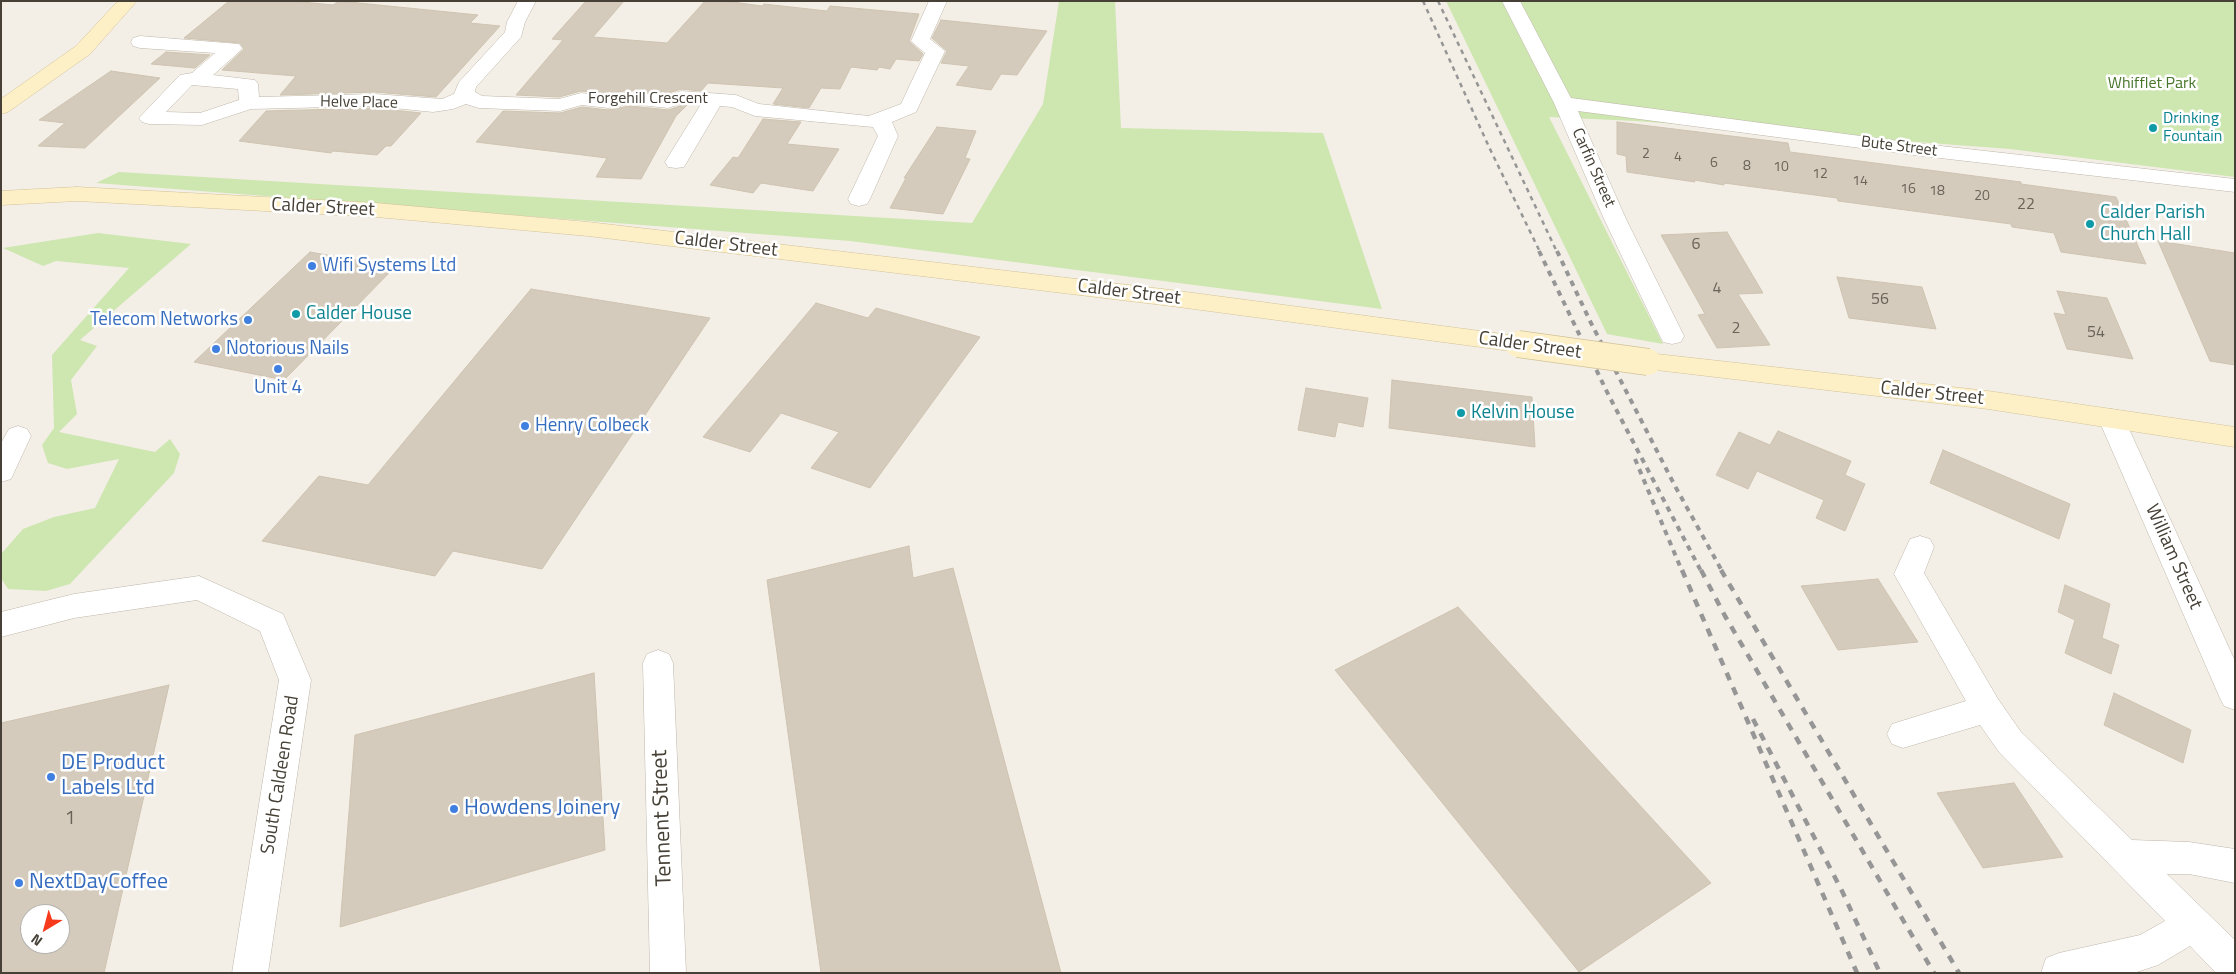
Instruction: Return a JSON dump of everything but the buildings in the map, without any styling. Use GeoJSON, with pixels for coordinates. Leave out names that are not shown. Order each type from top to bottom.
{"type":"FeatureCollection","features":[{"type":"Feature","properties":{"kind":"main road"},"geometry":{"type":"LineString","coordinates":[[1,108],[83,50],[103,31],[128,1]]}},
{"type":"Feature","properties":{"kind":"main road"},"geometry":{"type":"LineString","coordinates":[[103,31],[145,1]]}},
{"type":"Feature","properties":{"kind":"main road","name":"Calder Street"},"geometry":{"type":"LineString","coordinates":[[7,200],[77,194],[376,210],[588,229],[1145,295],[1648,362],[1988,400],[2235,437]]}},
{"type":"Feature","properties":{"kind":"street"},"geometry":{"type":"LineString","coordinates":[[467,96],[464,95],[466,86],[514,33],[516,22],[527,1]]}},
{"type":"Feature","properties":{"kind":"street","name":"Forgehill Crescent"},"geometry":{"type":"LineString","coordinates":[[467,96],[479,102],[560,105],[581,100],[608,102],[630,98],[668,102],[681,97],[714,99],[736,101],[755,110],[869,122],[909,108],[935,51],[920,41],[938,1]]}},
{"type":"Feature","properties":{"kind":"street","name":"Carfin Street"},"geometry":{"type":"LineString","coordinates":[[1511,1],[1564,103],[1615,219],[1672,336]]}},
{"type":"Feature","properties":{"kind":"street"},"geometry":{"type":"LineString","coordinates":[[140,42],[232,48],[197,79]]}},
{"type":"Feature","properties":{"kind":"street","name":"Helve Place"},"geometry":{"type":"LineString","coordinates":[[197,79],[187,79],[149,118],[202,119],[249,103],[374,100],[433,106],[446,105],[467,96]]}},
{"type":"Feature","properties":{"kind":"street"},"geometry":{"type":"LineString","coordinates":[[197,79],[248,84],[249,103]]}},
{"type":"Feature","properties":{"kind":"street"},"geometry":{"type":"LineString","coordinates":[[676,162],[714,99]]}},
{"type":"Feature","properties":{"kind":"street","name":"Bute Street"},"geometry":{"type":"LineString","coordinates":[[1564,103],[1895,146],[2235,186]]}},
{"type":"Feature","properties":{"kind":"street"},"geometry":{"type":"LineString","coordinates":[[859,199],[888,136],[880,119]]}},
{"type":"Feature","properties":{"kind":"street","name":"William Street"},"geometry":{"type":"LineString","coordinates":[[2111,418],[2235,696]]}},
{"type":"Feature","properties":{"kind":"street"},"geometry":{"type":"LineString","coordinates":[[1,472],[18,436]]}},
{"type":"Feature","properties":{"kind":"street"},"geometry":{"type":"LineString","coordinates":[[1920,547],[1909,574],[1987,709],[2010,742],[2235,966]]}},
{"type":"Feature","properties":{"kind":"street","name":"South Caldeen Road"},"geometry":{"type":"LineString","coordinates":[[1,624],[74,606],[138,595],[198,588],[272,623],[295,680],[250,973]]}},
{"type":"Feature","properties":{"kind":"street","name":"Tennent Street"},"geometry":{"type":"LineString","coordinates":[[658,663],[668,973]]}},
{"type":"Feature","properties":{"kind":"street"},"geometry":{"type":"LineString","coordinates":[[1903,734],[1987,709]]}},
{"type":"Feature","properties":{"kind":"street"},"geometry":{"type":"LineString","coordinates":[[2123,856],[2189,858],[2235,866]]}},
{"type":"Feature","properties":{"kind":"street"},"geometry":{"type":"LineString","coordinates":[[2059,971],[2145,952],[2193,925]]}},
{"type":"Feature","properties":{"kind":"green space"},"geometry":{"type":"Polygon","coordinates":[[[1059,1],[1115,1],[1121,128],[1323,133],[1382,309],[850,241],[96,183],[119,172],[972,223],[1043,104],[1059,1]]]}},
{"type":"Feature","properties":{"kind":"green space","name":"Whifflet Park"},"geometry":{"type":"Polygon","coordinates":[[[1446,1],[2235,1],[2235,177],[2010,149],[1636,121],[1549,117],[1663,344],[1607,334],[1446,1]]]}},
{"type":"Feature","properties":{"kind":"green space"},"geometry":{"type":"Polygon","coordinates":[[[98,233],[191,244],[80,340],[97,346],[71,380],[77,414],[59,432],[155,452],[170,439],[180,454],[174,473],[70,584],[46,591],[8,589],[1,578],[1,554],[23,529],[54,517],[95,508],[119,459],[67,469],[48,463],[42,445],[54,428],[52,355],[129,268],[56,261],[43,266],[3,248],[98,233]]]}},
{"type":"Feature","properties":{"kind":"railway"},"geometry":{"type":"LineString","coordinates":[[1423,1],[1489,147],[1540,252]]}},
{"type":"Feature","properties":{"kind":"railway"},"geometry":{"type":"LineString","coordinates":[[1438,1],[1557,252]]}},
{"type":"Feature","properties":{"kind":"railway"},"geometry":{"type":"LineString","coordinates":[[1539,251],[1608,394],[1701,571]]}},
{"type":"Feature","properties":{"kind":"railway"},"geometry":{"type":"LineString","coordinates":[[1557,251],[1590,321],[1675,486],[1722,571]]}},
{"type":"Feature","properties":{"kind":"railway"},"geometry":{"type":"LineString","coordinates":[[1635,459],[1682,571]]}},
{"type":"Feature","properties":{"kind":"railway"},"geometry":{"type":"LineString","coordinates":[[1682,570],[1857,973]]}},
{"type":"Feature","properties":{"kind":"railway"},"geometry":{"type":"LineString","coordinates":[[1701,570],[1725,616],[1934,973]]}},
{"type":"Feature","properties":{"kind":"railway"},"geometry":{"type":"LineString","coordinates":[[1721,570],[1959,973]]}},
{"type":"Feature","properties":{"kind":"railway"},"geometry":{"type":"LineString","coordinates":[[1753,719],[1842,891],[1880,973]]}},
{"type":"Feature","properties":{"kind":"place","name":"Drinking Fountain"},"geometry":{"type":"Point","coordinates":[2153,128]}},
{"type":"Feature","properties":{"kind":"place","name":"Calder Parish Church Hall"},"geometry":{"type":"Point","coordinates":[2090,224]}},
{"type":"Feature","properties":{"kind":"place","name":"Wifi Systems Ltd"},"geometry":{"type":"Point","coordinates":[312,266]}},
{"type":"Feature","properties":{"kind":"place","name":"Calder House"},"geometry":{"type":"Point","coordinates":[296,314]}},
{"type":"Feature","properties":{"kind":"place","name":"Telecom Networks"},"geometry":{"type":"Point","coordinates":[248,320]}},
{"type":"Feature","properties":{"kind":"place","name":"Notorious Nails"},"geometry":{"type":"Point","coordinates":[216,349]}},
{"type":"Feature","properties":{"kind":"place","name":"Unit 4"},"geometry":{"type":"Point","coordinates":[278,369]}},
{"type":"Feature","properties":{"kind":"place","name":"Kelvin House"},"geometry":{"type":"Point","coordinates":[1461,413]}},
{"type":"Feature","properties":{"kind":"place","name":"Henry Colbeck"},"geometry":{"type":"Point","coordinates":[525,426]}},
{"type":"Feature","properties":{"kind":"place","name":"DE Product Labels Ltd"},"geometry":{"type":"Point","coordinates":[51,777]}},
{"type":"Feature","properties":{"kind":"place","name":"Howdens Joinery"},"geometry":{"type":"Point","coordinates":[454,809]}},
{"type":"Feature","properties":{"kind":"place","name":"NextDayCoffee"},"geometry":{"type":"Point","coordinates":[19,883]}}]}
